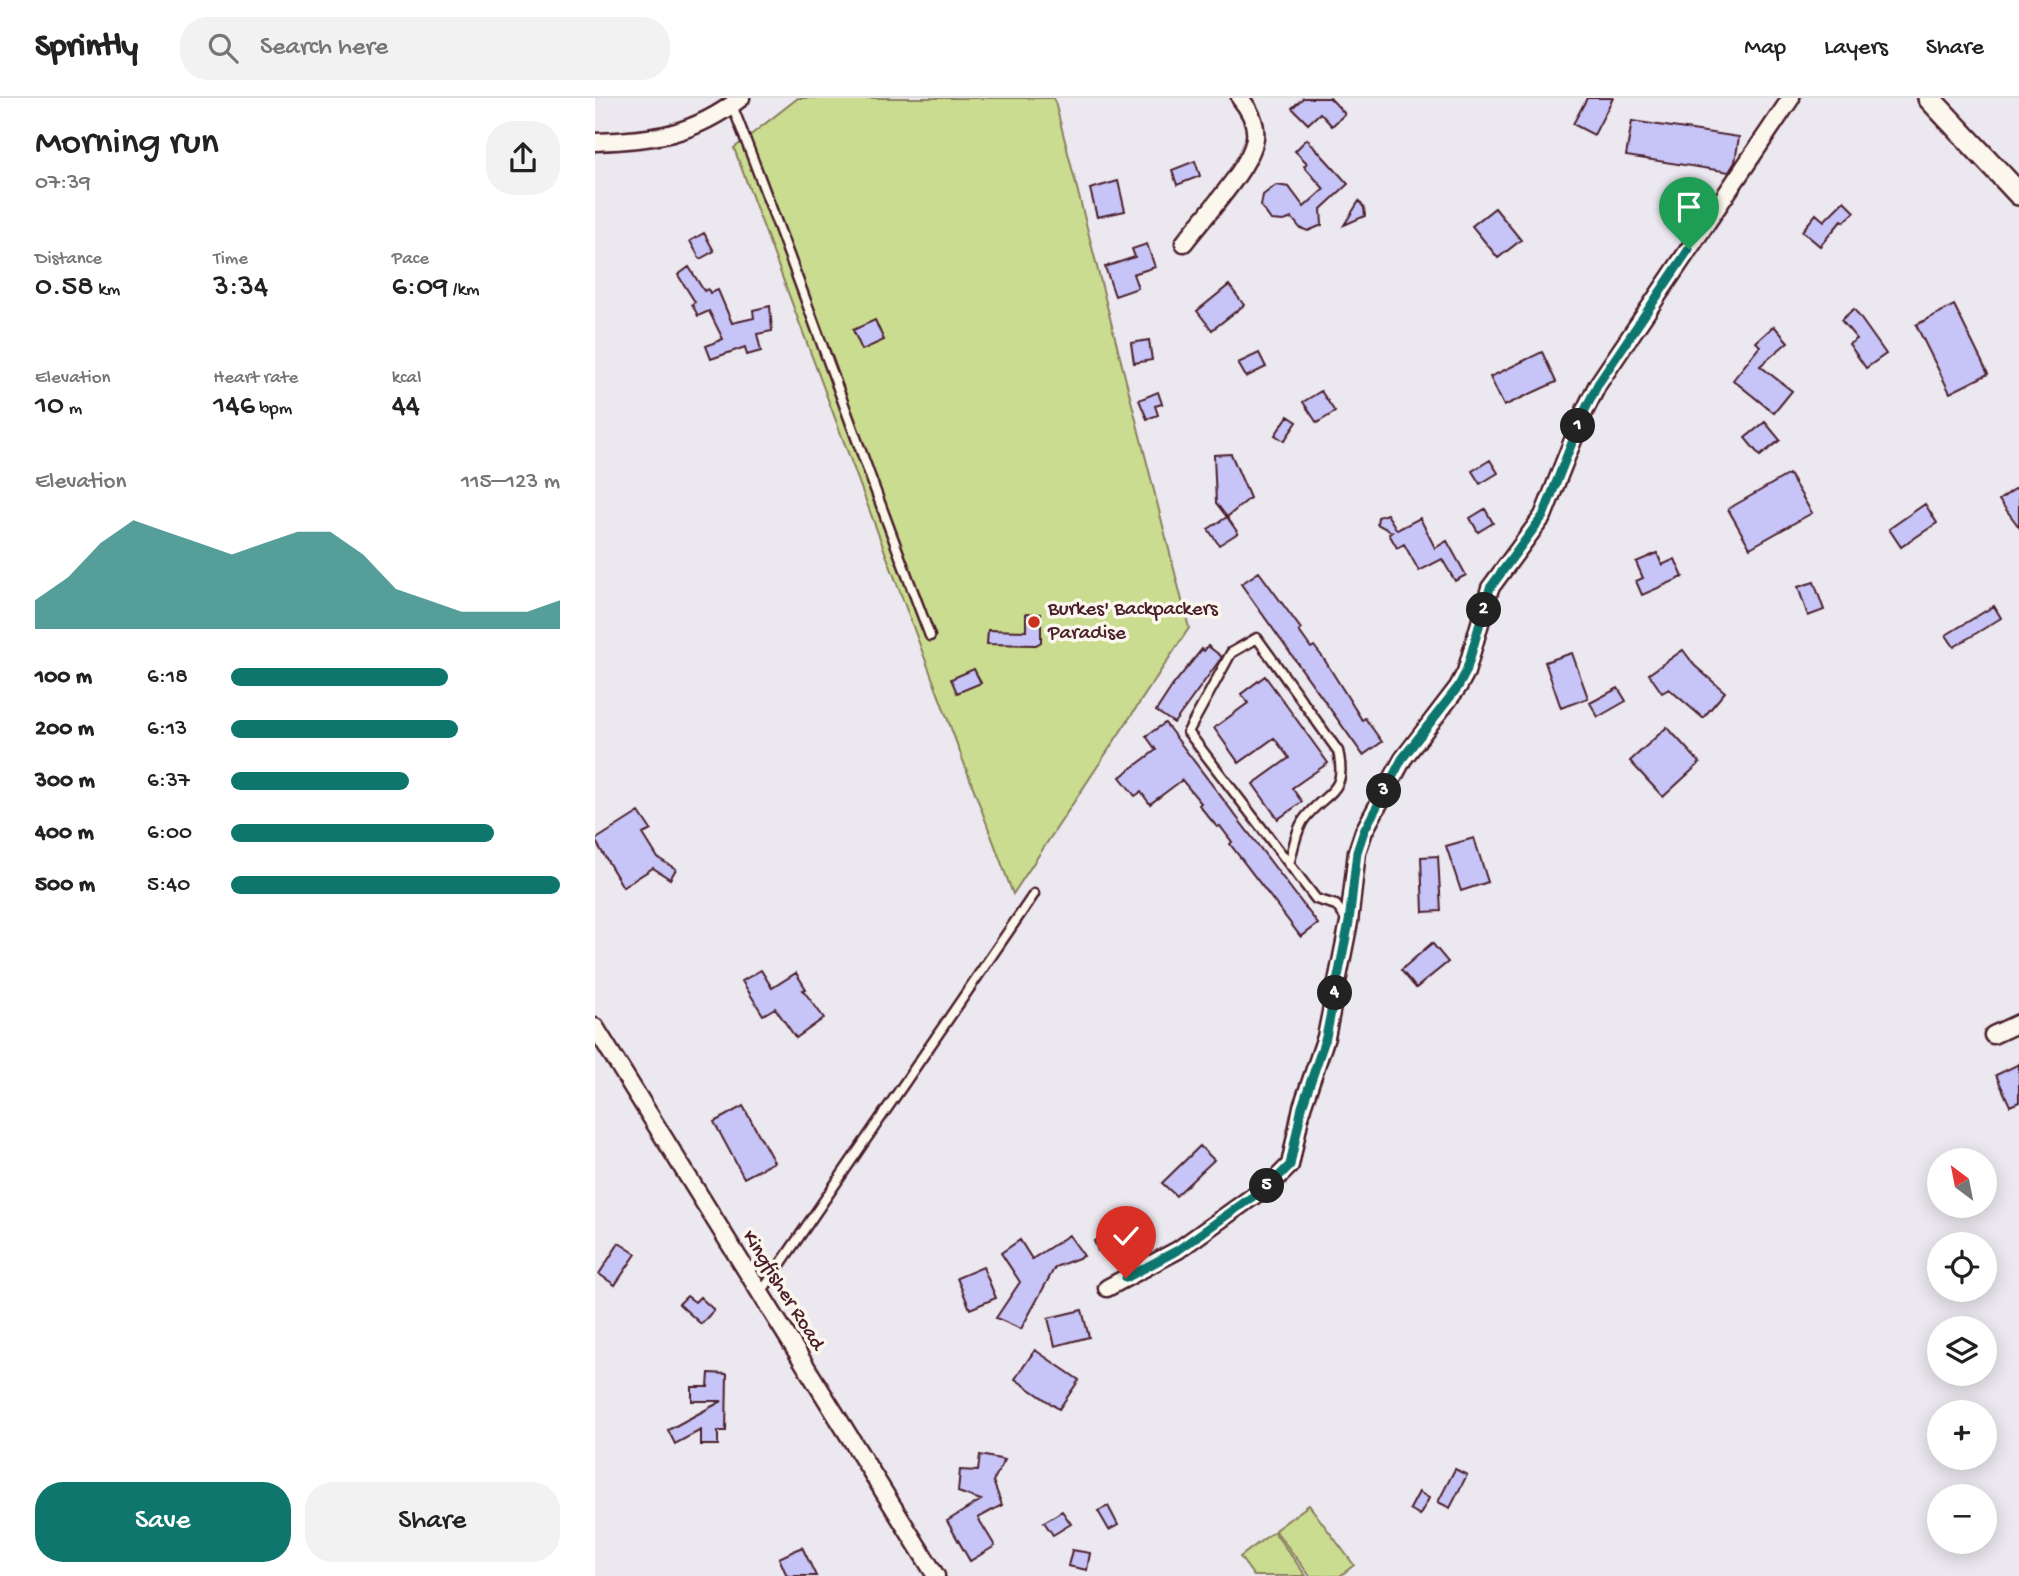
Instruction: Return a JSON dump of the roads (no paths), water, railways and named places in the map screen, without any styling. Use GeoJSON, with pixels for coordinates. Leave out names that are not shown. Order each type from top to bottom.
{"type":"FeatureCollection","features":[{"type":"Feature","properties":{"kind":"main road"},"geometry":{"type":"LineString","coordinates":[[1929,98],[2019,192]]}},
{"type":"Feature","properties":{"kind":"street"},"geometry":{"type":"LineString","coordinates":[[1184,243],[1245,164],[1253,149],[1256,136],[1254,121],[1240,98]]}},
{"type":"Feature","properties":{"kind":"street"},"geometry":{"type":"LineString","coordinates":[[1107,1287],[1178,1250],[1273,1182],[1290,1165],[1302,1107],[1326,1037],[1349,922],[1357,852],[1364,831],[1402,759],[1458,687],[1466,672],[1490,588],[1543,516],[1598,384],[1791,98]]}},
{"type":"Feature","properties":{"kind":"street"},"geometry":{"type":"LineString","coordinates":[[595,142],[673,135],[715,117],[737,102]]}},
{"type":"Feature","properties":{"kind":"street"},"geometry":{"type":"LineString","coordinates":[[1993,1035],[2019,1023]]}},
{"type":"Feature","properties":{"kind":"street","name":"Kingfisher Road"},"geometry":{"type":"LineString","coordinates":[[595,1027],[936,1576]]}},
{"type":"Feature","properties":{"kind":"lane"},"geometry":{"type":"LineString","coordinates":[[737,102],[861,458],[930,636]]}},
{"type":"Feature","properties":{"kind":"lane"},"geometry":{"type":"LineString","coordinates":[[1289,864],[1303,819],[1339,786],[1343,770],[1338,751],[1257,638],[1231,653],[1188,732],[1289,864],[1316,899],[1336,905],[1349,922]]}},
{"type":"Feature","properties":{"kind":"lane"},"geometry":{"type":"LineString","coordinates":[[759,1294],[1034,894]]}},
{"type":"Feature","properties":{"kind":"place","name":"Burkes' Backpackers Paradise"},"geometry":{"type":"Point","coordinates":[1034,622]}}]}
